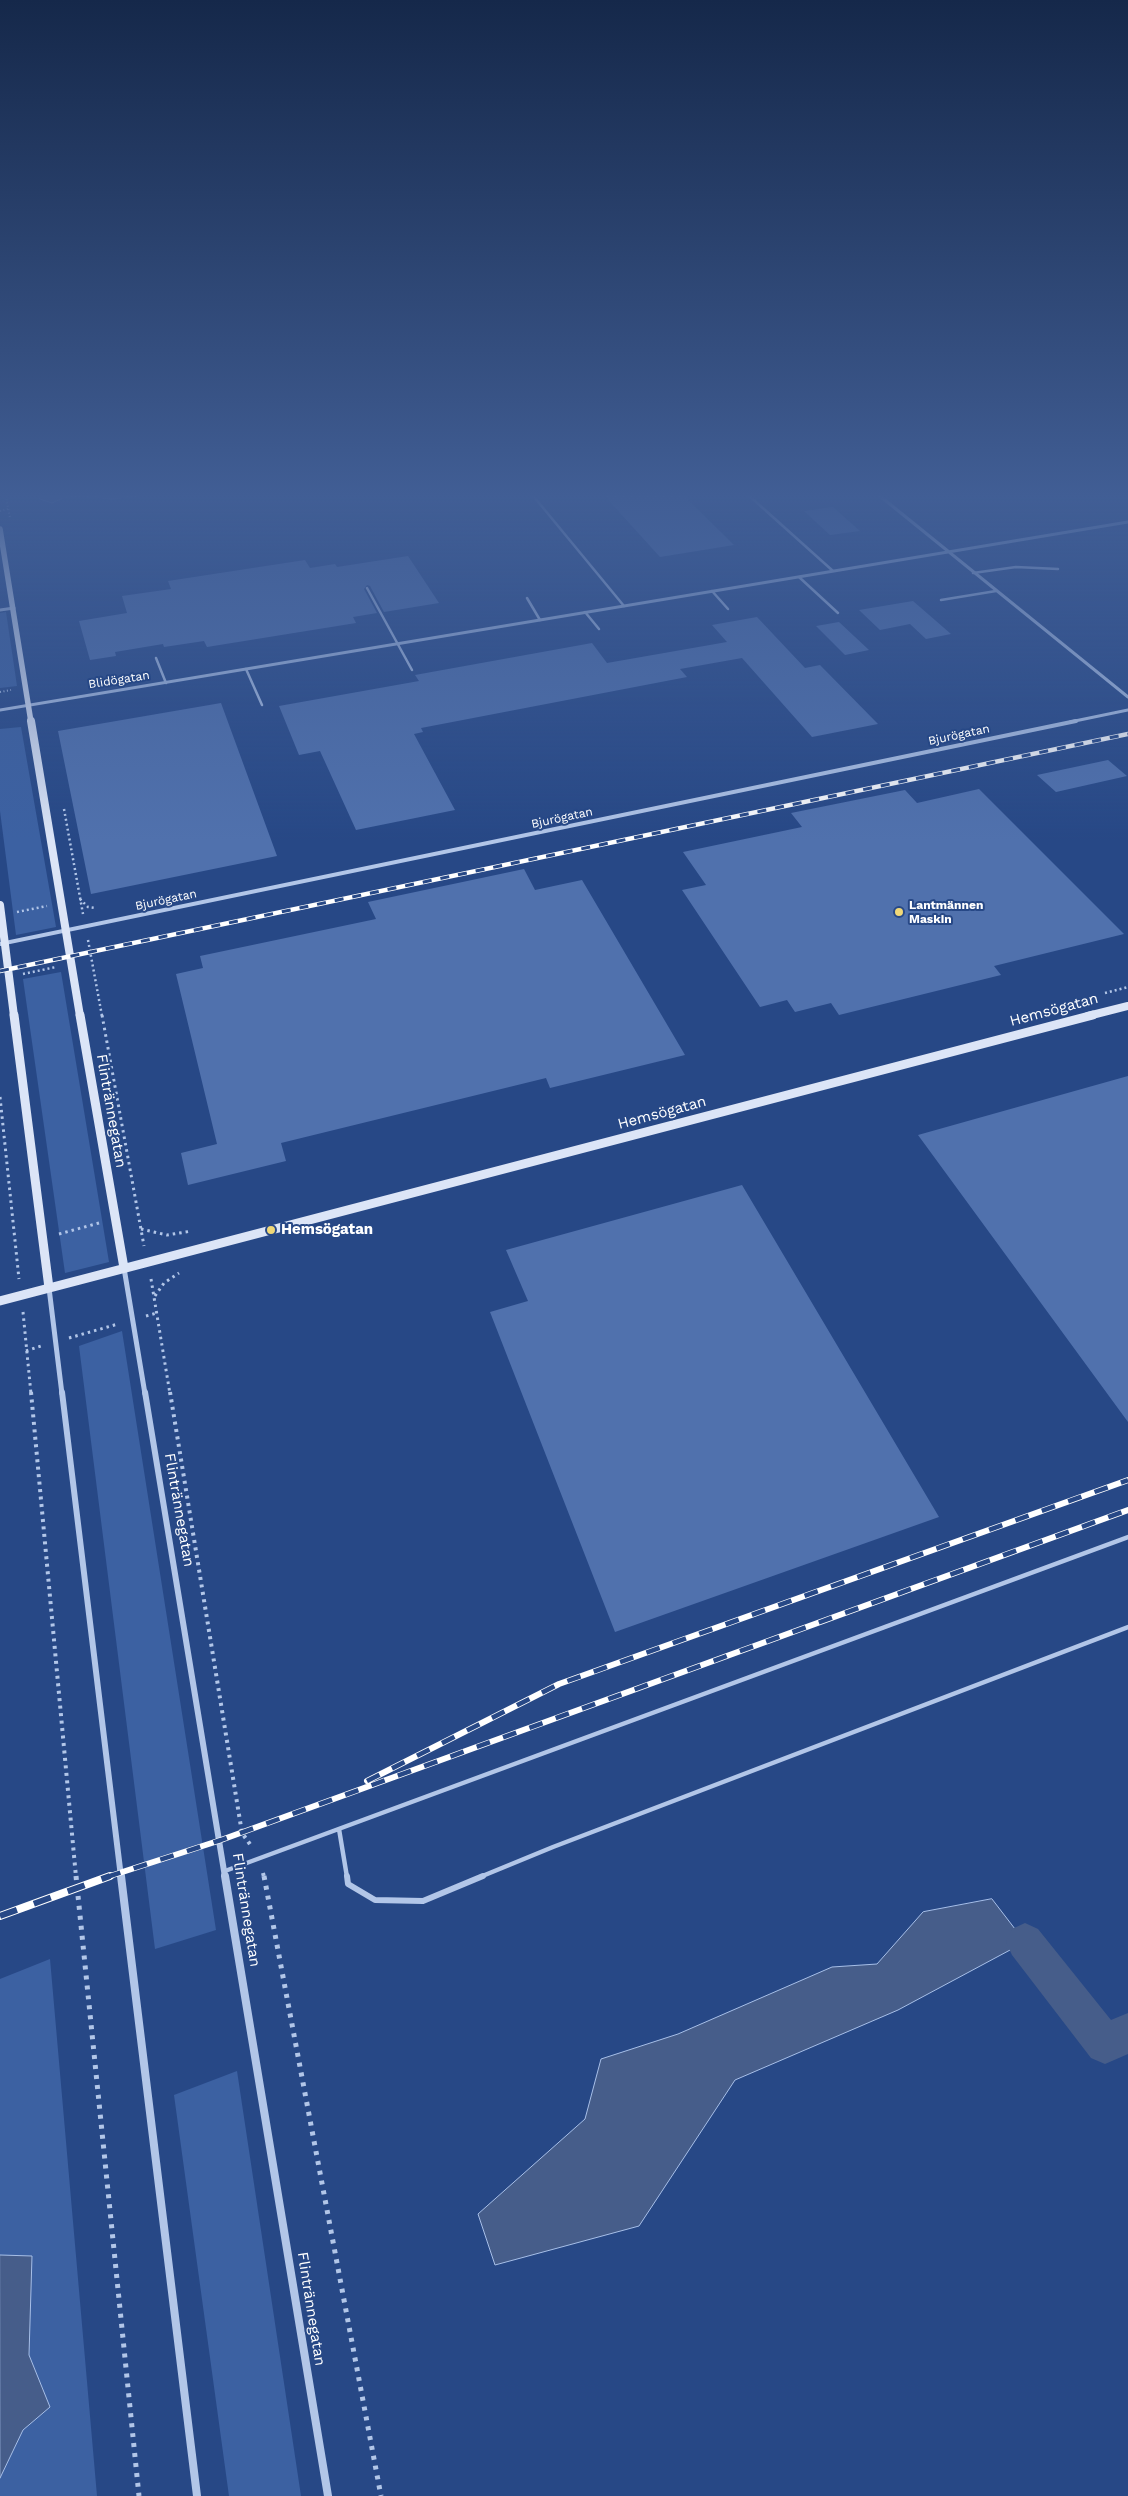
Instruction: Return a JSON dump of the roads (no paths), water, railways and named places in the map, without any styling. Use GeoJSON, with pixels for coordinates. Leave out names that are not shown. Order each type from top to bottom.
{"type":"FeatureCollection","features":[{"type":"Feature","properties":{"kind":"street","name":"Flintrännegatan"},"geometry":{"type":"LineString","coordinates":[[14,608],[65,931],[133,1320],[328,2496]]}},
{"type":"Feature","properties":{"kind":"street","name":"Blidögatan"},"geometry":{"type":"LineString","coordinates":[[0,710],[608,608]]}},
{"type":"Feature","properties":{"kind":"street"},"geometry":{"type":"LineString","coordinates":[[1018,608],[1128,697]]}},
{"type":"Feature","properties":{"kind":"street","name":"Bjurögatan"},"geometry":{"type":"LineString","coordinates":[[2,943],[1128,710]]}},
{"type":"Feature","properties":{"kind":"street"},"geometry":{"type":"LineString","coordinates":[[0,905],[2,943],[9,977],[49,1288],[197,2496]]}},
{"type":"Feature","properties":{"kind":"street","name":"Hemsögatan"},"geometry":{"type":"LineString","coordinates":[[0,1301],[1128,1006]]}},
{"type":"Feature","properties":{"kind":"lane"},"geometry":{"type":"LineString","coordinates":[[378,608],[412,670]]}},
{"type":"Feature","properties":{"kind":"lane"},"geometry":{"type":"LineString","coordinates":[[533,608],[540,620]]}},
{"type":"Feature","properties":{"kind":"lane"},"geometry":{"type":"LineString","coordinates":[[833,608],[838,613]]}},
{"type":"Feature","properties":{"kind":"lane"},"geometry":{"type":"LineString","coordinates":[[585,612],[599,629]]}},
{"type":"Feature","properties":{"kind":"lane"},"geometry":{"type":"LineString","coordinates":[[156,658],[166,682]]}},
{"type":"Feature","properties":{"kind":"lane"},"geometry":{"type":"LineString","coordinates":[[246,669],[262,705]]}},
{"type":"Feature","properties":{"kind":"lane"},"geometry":{"type":"LineString","coordinates":[[225,1871],[1128,1537]]}},
{"type":"Feature","properties":{"kind":"lane"},"geometry":{"type":"LineString","coordinates":[[339,1829],[348,1884],[375,1900],[424,1901],[553,1847],[1128,1627]]}},
{"type":"Feature","properties":{"kind":"waterway"},"geometry":{"type":"LineString","coordinates":[[1025,1942],[1105,2044],[1128,2033]]}},
{"type":"Feature","properties":{"kind":"railway"},"geometry":{"type":"LineString","coordinates":[[0,971],[1128,734]]}},
{"type":"Feature","properties":{"kind":"railway"},"geometry":{"type":"LineString","coordinates":[[367,1781],[559,1684],[1128,1480]]}},
{"type":"Feature","properties":{"kind":"railway"},"geometry":{"type":"LineString","coordinates":[[109,1876],[221,1840],[1128,1510]]}},
{"type":"Feature","properties":{"kind":"railway"},"geometry":{"type":"LineString","coordinates":[[0,1916],[109,1876]]}},
{"type":"Feature","properties":{"kind":"place","name":"Lantmännen Maskin"},"geometry":{"type":"Point","coordinates":[899,912]}},
{"type":"Feature","properties":{"kind":"place","name":"Hemsögatan"},"geometry":{"type":"Point","coordinates":[271,1230]}}]}
